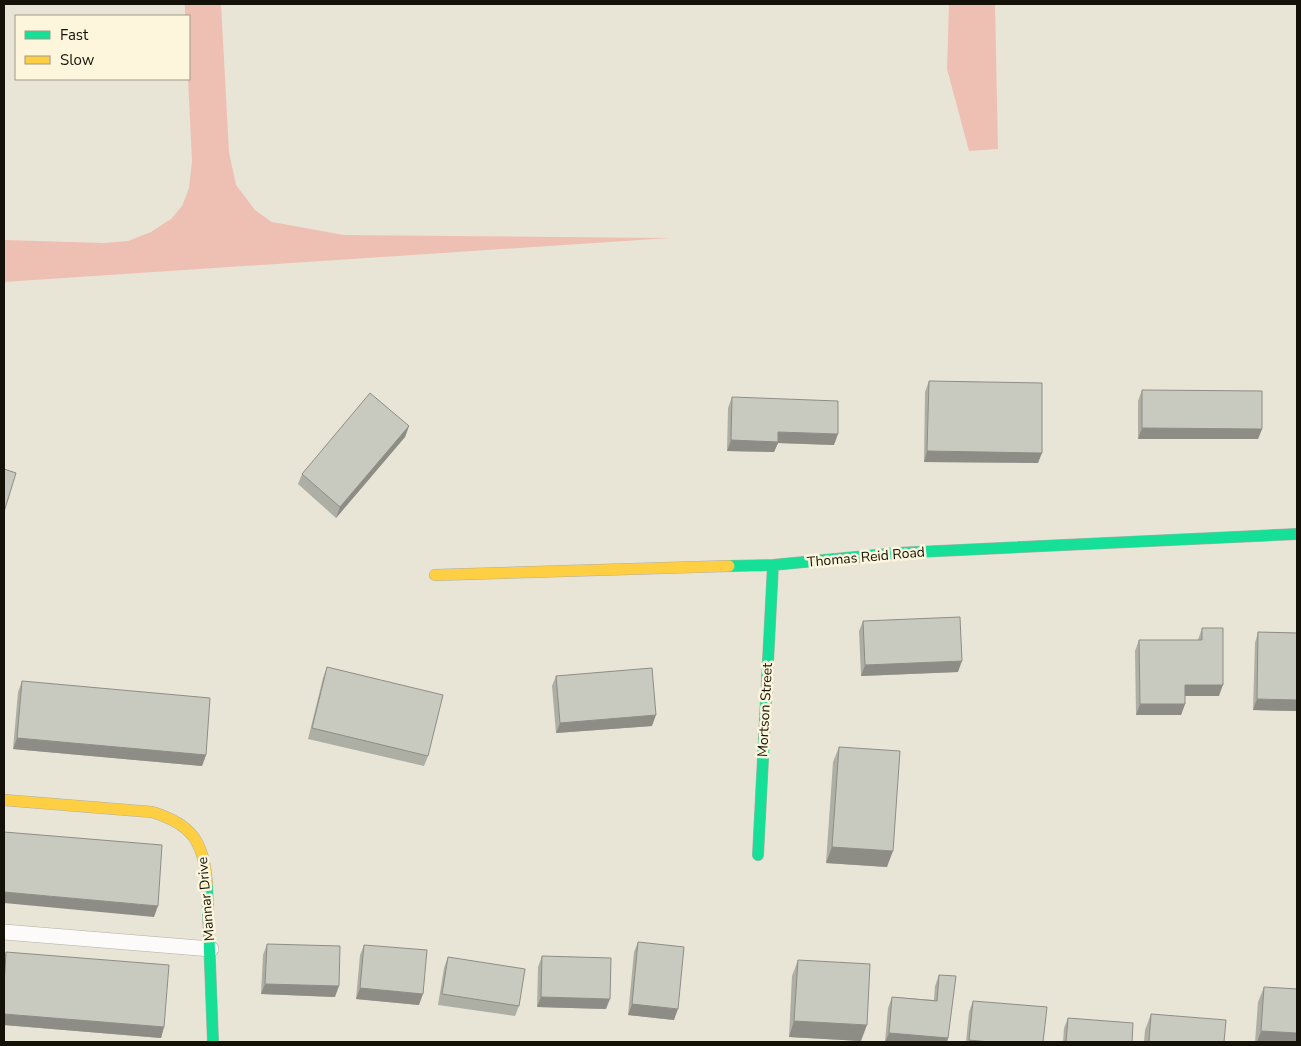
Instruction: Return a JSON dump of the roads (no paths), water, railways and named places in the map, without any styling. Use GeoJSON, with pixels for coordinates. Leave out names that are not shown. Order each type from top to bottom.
{"type":"FeatureCollection","features":[{"type":"Feature","properties":{"kind":"street","name":"Thomas Reid Road"},"geometry":{"type":"LineString","coordinates":[[435,575],[773,565],[897,553],[1297,534]]}},
{"type":"Feature","properties":{"kind":"street","name":"Mortson Street"},"geometry":{"type":"LineString","coordinates":[[758,856],[773,565]]}},
{"type":"Feature","properties":{"kind":"street","name":"Mannar Drive"},"geometry":{"type":"LineString","coordinates":[[4,800],[152,812],[172,818],[190,832],[201,846],[207,881],[213,1042]]}},
{"type":"Feature","properties":{"kind":"lane"},"geometry":{"type":"LineString","coordinates":[[4,932],[211,949]]}}]}
